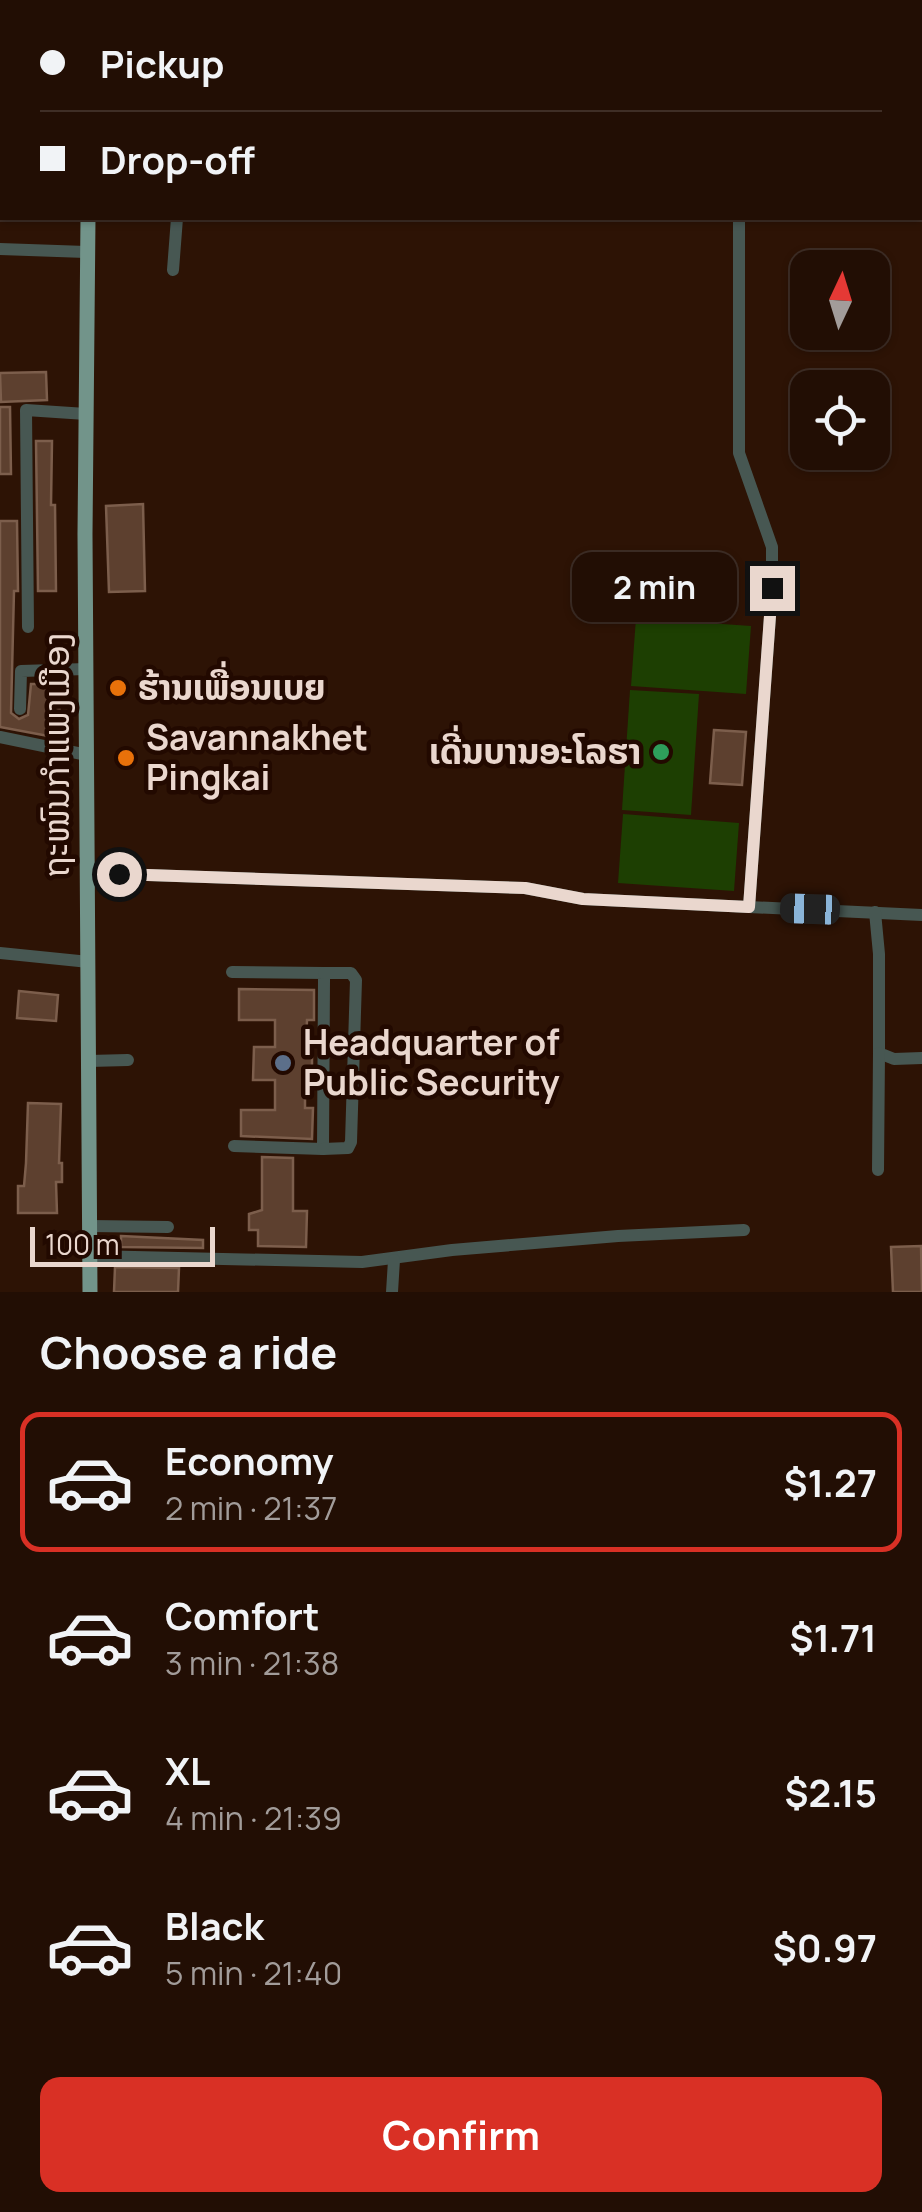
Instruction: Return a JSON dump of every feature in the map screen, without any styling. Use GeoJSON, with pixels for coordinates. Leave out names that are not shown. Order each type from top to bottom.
{"type":"FeatureCollection","features":[{"type":"Feature","properties":{"kind":"main road","name":"ຖະໜົນກຳແພງເມືອງ"},"geometry":{"type":"LineString","coordinates":[[88,220],[90,1292]]}},
{"type":"Feature","properties":{"kind":"street"},"geometry":{"type":"LineString","coordinates":[[173,270],[177,220]]}},
{"type":"Feature","properties":{"kind":"street"},"geometry":{"type":"LineString","coordinates":[[739,220],[739,452],[772,546],[749,907]]}},
{"type":"Feature","properties":{"kind":"street"},"geometry":{"type":"LineString","coordinates":[[0,249],[86,252]]}},
{"type":"Feature","properties":{"kind":"street"},"geometry":{"type":"LineString","coordinates":[[28,627],[26,410],[86,414]]}},
{"type":"Feature","properties":{"kind":"street"},"geometry":{"type":"LineString","coordinates":[[20,709],[21,671],[86,669]]}},
{"type":"Feature","properties":{"kind":"street"},"geometry":{"type":"LineString","coordinates":[[0,737],[87,755]]}},
{"type":"Feature","properties":{"kind":"street"},"geometry":{"type":"LineString","coordinates":[[88,872],[525,888],[583,899],[922,915]]}},
{"type":"Feature","properties":{"kind":"street"},"geometry":{"type":"LineString","coordinates":[[876,912],[878,1170]]}},
{"type":"Feature","properties":{"kind":"street"},"geometry":{"type":"LineString","coordinates":[[0,953],[89,962]]}},
{"type":"Feature","properties":{"kind":"street"},"geometry":{"type":"LineString","coordinates":[[232,972],[351,973],[356,980],[348,1148],[234,1146]]}},
{"type":"Feature","properties":{"kind":"street"},"geometry":{"type":"LineString","coordinates":[[323,1148],[324,974]]}},
{"type":"Feature","properties":{"kind":"street"},"geometry":{"type":"LineString","coordinates":[[878,1053],[894,1058],[922,1058]]}},
{"type":"Feature","properties":{"kind":"street"},"geometry":{"type":"LineString","coordinates":[[89,1061],[128,1060]]}},
{"type":"Feature","properties":{"kind":"street"},"geometry":{"type":"LineString","coordinates":[[90,1226],[168,1227]]}},
{"type":"Feature","properties":{"kind":"street"},"geometry":{"type":"LineString","coordinates":[[90,1256],[362,1262],[618,1236],[744,1230]]}},
{"type":"Feature","properties":{"kind":"street"},"geometry":{"type":"LineString","coordinates":[[392,1292],[394,1260]]}},
{"type":"Feature","properties":{"kind":"green space"},"geometry":{"type":"Polygon","coordinates":[[[636,618],[751,626],[746,694],[631,686],[636,618]]]}},
{"type":"Feature","properties":{"kind":"green space","name":"ເດີ່ນບານອະໂລຮາ"},"geometry":{"type":"Polygon","coordinates":[[[630,690],[699,694],[691,815],[622,810],[630,690]]]}},
{"type":"Feature","properties":{"kind":"green space"},"geometry":{"type":"Polygon","coordinates":[[[623,814],[739,823],[734,891],[618,883],[623,814]]]}},
{"type":"Feature","properties":{"kind":"building"},"geometry":{"type":"Polygon","coordinates":[[[46,372],[47,400],[1,402],[0,373],[46,372]]]}},
{"type":"Feature","properties":{"kind":"building"},"geometry":{"type":"Polygon","coordinates":[[[0,407],[10,407],[11,474],[0,474],[0,407]]]}},
{"type":"Feature","properties":{"kind":"building"},"geometry":{"type":"Polygon","coordinates":[[[36,441],[52,441],[56,591],[38,591],[36,441]]]}},
{"type":"Feature","properties":{"kind":"building"},"geometry":{"type":"Polygon","coordinates":[[[143,504],[145,591],[109,592],[106,506],[143,504]]]}},
{"type":"Feature","properties":{"kind":"building"},"geometry":{"type":"Polygon","coordinates":[[[0,521],[17,521],[18,591],[14,591],[11,713],[19,719],[28,715],[31,684],[60,684],[59,738],[0,727],[0,521]]]}},
{"type":"Feature","properties":{"kind":"building"},"geometry":{"type":"Polygon","coordinates":[[[714,730],[746,732],[742,785],[710,783],[714,730]]]}},
{"type":"Feature","properties":{"kind":"building","name":"Headquarter of Public Security"},"geometry":{"type":"Polygon","coordinates":[[[239,989],[314,990],[314,1020],[307,1020],[306,1047],[312,1047],[312,1081],[305,1081],[305,1108],[313,1108],[312,1139],[241,1136],[241,1110],[275,1110],[275,1080],[253,1080],[254,1047],[275,1047],[275,1020],[239,1020],[239,989]]]}},
{"type":"Feature","properties":{"kind":"building"},"geometry":{"type":"Polygon","coordinates":[[[19,991],[58,995],[56,1021],[17,1018],[19,991]]]}},
{"type":"Feature","properties":{"kind":"building"},"geometry":{"type":"Polygon","coordinates":[[[28,1103],[61,1104],[62,1182],[56,1182],[57,1213],[18,1213],[18,1186],[24,1186],[28,1103]]]}},
{"type":"Feature","properties":{"kind":"building"},"geometry":{"type":"Polygon","coordinates":[[[262,1157],[293,1158],[293,1211],[307,1211],[306,1247],[258,1246],[258,1230],[249,1230],[249,1214],[262,1210],[262,1157]]]}},
{"type":"Feature","properties":{"kind":"building"},"geometry":{"type":"Polygon","coordinates":[[[121,1236],[203,1240],[203,1248],[121,1247],[121,1236]]]}},
{"type":"Feature","properties":{"kind":"building"},"geometry":{"type":"Polygon","coordinates":[[[921,1246],[922,1292],[893,1292],[891,1247],[921,1246]]]}},
{"type":"Feature","properties":{"kind":"building"},"geometry":{"type":"Polygon","coordinates":[[[115,1267],[179,1268],[178,1292],[114,1292],[115,1267]]]}},
{"type":"Feature","properties":{"kind":"place","name":"ຮ້ານເພື່ອນເບຍ"},"geometry":{"type":"Point","coordinates":[118,688]}},
{"type":"Feature","properties":{"kind":"place","name":"ເດີ່ນບານອະໂລຮາ"},"geometry":{"type":"Point","coordinates":[661,752]}},
{"type":"Feature","properties":{"kind":"place","name":"Savannakhet Pingkai"},"geometry":{"type":"Point","coordinates":[126,758]}},
{"type":"Feature","properties":{"kind":"place","name":"Headquarter of Public Security"},"geometry":{"type":"Point","coordinates":[283,1063]}},
{"type":"Feature","properties":{"kind":"route"},"geometry":{"type":"LineString","coordinates":[[119,874],[525,888],[583,899],[749,907],[772,588]]}}]}
